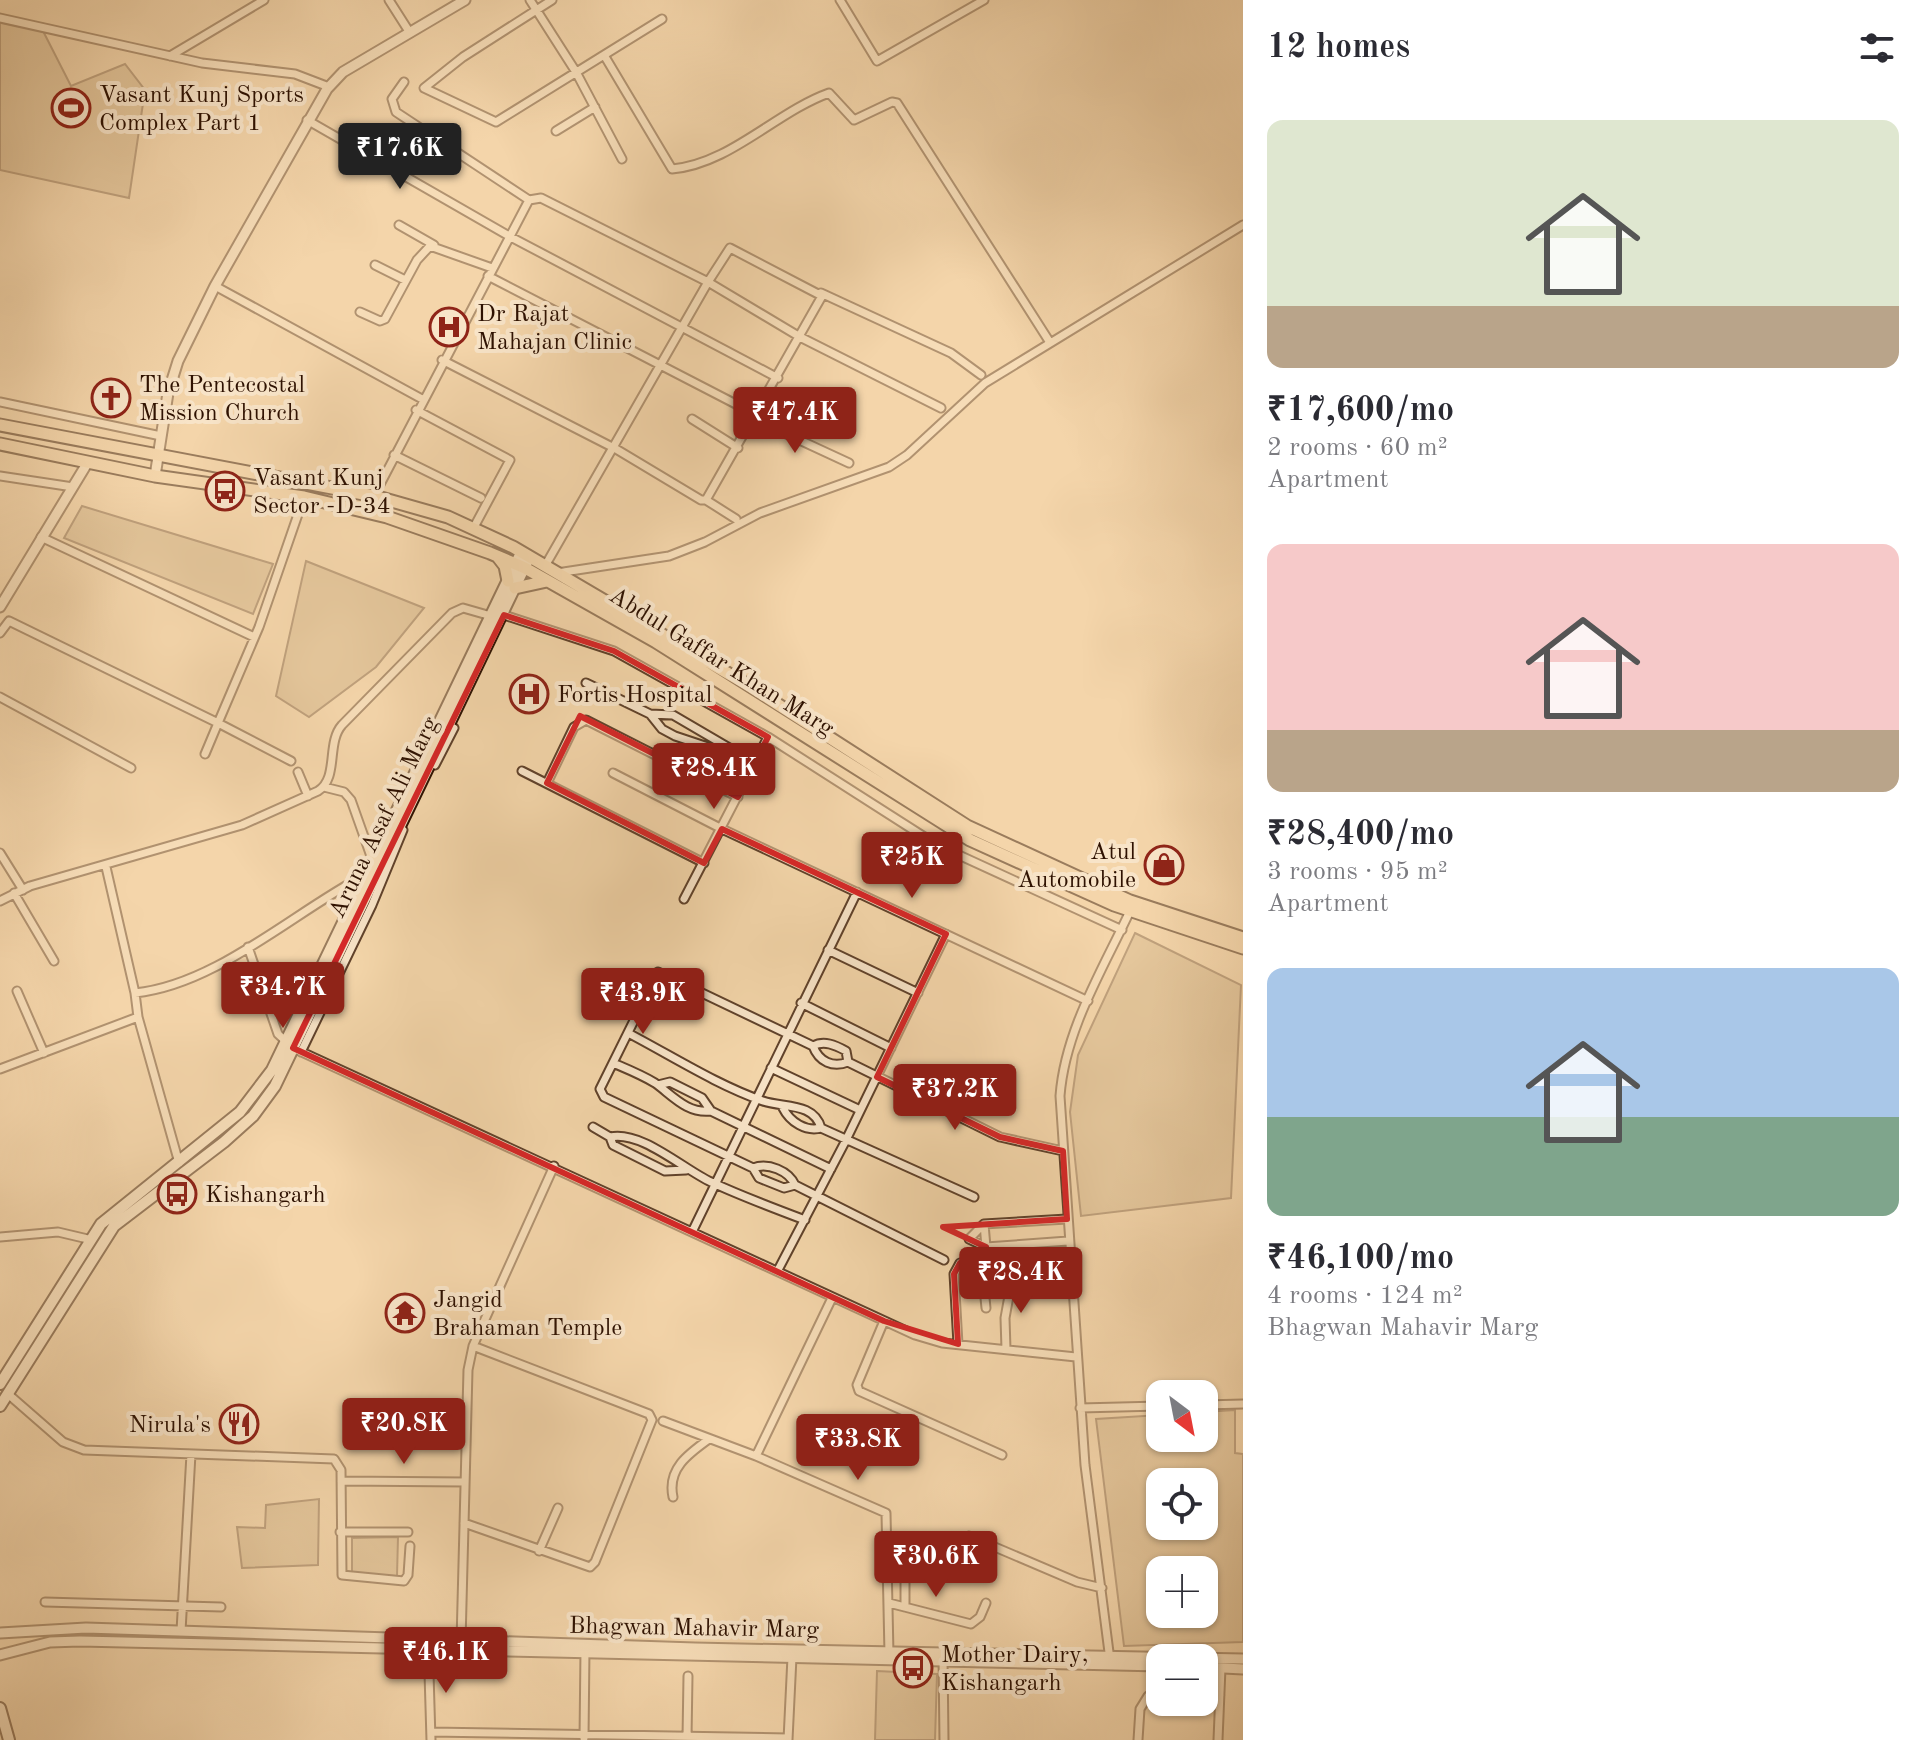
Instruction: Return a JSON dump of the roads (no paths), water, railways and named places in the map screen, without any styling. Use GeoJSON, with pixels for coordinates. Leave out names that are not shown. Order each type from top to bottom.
{"type":"FeatureCollection","features":[{"type":"Feature","properties":{"kind":"main road"},"geometry":{"type":"LineString","coordinates":[[0,425],[374,496],[429,510],[473,529],[549,573]]}},
{"type":"Feature","properties":{"kind":"main road"},"geometry":{"type":"LineString","coordinates":[[0,444],[155,476],[304,497],[395,519],[490,553],[521,557]]}},
{"type":"Feature","properties":{"kind":"main road"},"geometry":{"type":"LineString","coordinates":[[490,553],[505,566],[512,585],[549,573]]}},
{"type":"Feature","properties":{"kind":"main road","name":"Aruna Asaf Ali Marg"},"geometry":{"type":"LineString","coordinates":[[0,1406],[95,1242],[253,1116],[275,1086],[504,615],[521,557]]}},
{"type":"Feature","properties":{"kind":"main road","name":"Abdul Gaffar Khan Marg"},"geometry":{"type":"LineString","coordinates":[[549,573],[929,818],[1014,861],[1130,911],[1243,948]]}},
{"type":"Feature","properties":{"kind":"main road","name":"Abdul Gaffar Khan Marg"},"geometry":{"type":"LineString","coordinates":[[549,573],[746,684],[967,826],[1130,901],[1243,938]]}},
{"type":"Feature","properties":{"kind":"main road","name":"Aruna Asaf Ali Marg"},"geometry":{"type":"LineString","coordinates":[[0,1384],[115,1210],[179,1163],[256,1095],[293,1048],[367,874],[491,616],[512,585]]}},
{"type":"Feature","properties":{"kind":"main road"},"geometry":{"type":"LineString","coordinates":[[0,1708],[9,1740]]}},
{"type":"Feature","properties":{"kind":"street"},"geometry":{"type":"LineString","coordinates":[[170,56],[264,0]]}},
{"type":"Feature","properties":{"kind":"street"},"geometry":{"type":"LineString","coordinates":[[389,0],[410,33]]}},
{"type":"Feature","properties":{"kind":"street"},"geometry":{"type":"LineString","coordinates":[[155,476],[172,378],[215,286],[307,120],[343,72],[465,0]]}},
{"type":"Feature","properties":{"kind":"street"},"geometry":{"type":"LineString","coordinates":[[530,0],[576,72],[622,159]]}},
{"type":"Feature","properties":{"kind":"street"},"geometry":{"type":"LineString","coordinates":[[552,0],[463,57],[424,88],[496,122],[662,19]]}},
{"type":"Feature","properties":{"kind":"street"},"geometry":{"type":"LineString","coordinates":[[840,0],[874,58],[880,61],[984,0]]}},
{"type":"Feature","properties":{"kind":"street"},"geometry":{"type":"LineString","coordinates":[[0,18],[170,56],[243,69],[295,74],[329,87]]}},
{"type":"Feature","properties":{"kind":"street"},"geometry":{"type":"LineString","coordinates":[[604,55],[672,169],[689,166],[739,144],[829,93],[854,120],[892,102],[897,103],[1049,341]]}},
{"type":"Feature","properties":{"kind":"street"},"geometry":{"type":"LineString","coordinates":[[404,82],[392,99],[396,112],[529,200],[541,198],[708,282],[800,337],[941,408]]}},
{"type":"Feature","properties":{"kind":"street"},"geometry":{"type":"LineString","coordinates":[[556,131],[595,107]]}},
{"type":"Feature","properties":{"kind":"street"},"geometry":{"type":"LineString","coordinates":[[307,120],[509,236],[778,378]]}},
{"type":"Feature","properties":{"kind":"street"},"geometry":{"type":"LineString","coordinates":[[374,496],[442,360],[529,200]]}},
{"type":"Feature","properties":{"kind":"street"},"geometry":{"type":"LineString","coordinates":[[399,225],[756,417],[849,463]]}},
{"type":"Feature","properties":{"kind":"street"},"geometry":{"type":"LineString","coordinates":[[981,375],[952,354],[730,248],[563,538],[549,573],[669,556],[705,542],[760,513],[880,472],[907,455],[976,390],[1049,341],[1243,225]]}},
{"type":"Feature","properties":{"kind":"street"},"geometry":{"type":"LineString","coordinates":[[360,312],[382,321],[422,253],[434,245]]}},
{"type":"Feature","properties":{"kind":"street"},"geometry":{"type":"LineString","coordinates":[[375,265],[405,280]]}},
{"type":"Feature","properties":{"kind":"street"},"geometry":{"type":"LineString","coordinates":[[215,286],[422,399]]}},
{"type":"Feature","properties":{"kind":"street"},"geometry":{"type":"LineString","coordinates":[[706,500],[778,378],[821,293]]}},
{"type":"Feature","properties":{"kind":"street"},"geometry":{"type":"LineString","coordinates":[[442,360],[616,449],[736,519]]}},
{"type":"Feature","properties":{"kind":"street"},"geometry":{"type":"LineString","coordinates":[[0,402],[161,436]]}},
{"type":"Feature","properties":{"kind":"street"},"geometry":{"type":"LineString","coordinates":[[416,410],[510,460],[473,529]]}},
{"type":"Feature","properties":{"kind":"street"},"geometry":{"type":"LineString","coordinates":[[692,419],[738,448]]}},
{"type":"Feature","properties":{"kind":"street"},"geometry":{"type":"LineString","coordinates":[[394,455],[481,498]]}},
{"type":"Feature","properties":{"kind":"street"},"geometry":{"type":"LineString","coordinates":[[0,607],[88,462]]}},
{"type":"Feature","properties":{"kind":"street"},"geometry":{"type":"LineString","coordinates":[[0,476],[73,487]]}},
{"type":"Feature","properties":{"kind":"street"},"geometry":{"type":"LineString","coordinates":[[205,754],[275,584],[304,497]]}},
{"type":"Feature","properties":{"kind":"street"},"geometry":{"type":"LineString","coordinates":[[41,537],[254,637]]}},
{"type":"Feature","properties":{"kind":"street"},"geometry":{"type":"LineString","coordinates":[[324,787],[335,735],[342,725],[452,613],[463,608],[491,616]]}},
{"type":"Feature","properties":{"kind":"street"},"geometry":{"type":"LineString","coordinates":[[504,615],[614,651],[768,737],[937,845],[1122,930]]}},
{"type":"Feature","properties":{"kind":"street"},"geometry":{"type":"LineString","coordinates":[[0,633],[7,620],[96,660],[291,761]]}},
{"type":"Feature","properties":{"kind":"street"},"geometry":{"type":"LineString","coordinates":[[586,683],[650,714],[673,715],[706,732],[720,746],[755,763]]}},
{"type":"Feature","properties":{"kind":"street"},"geometry":{"type":"LineString","coordinates":[[0,697],[127,765]]}},
{"type":"Feature","properties":{"kind":"street"},"geometry":{"type":"LineString","coordinates":[[650,714],[662,729],[675,736],[708,747],[720,746]]}},
{"type":"Feature","properties":{"kind":"street"},"geometry":{"type":"LineString","coordinates":[[547,783],[574,727],[586,720],[738,797]]}},
{"type":"Feature","properties":{"kind":"street"},"geometry":{"type":"LineString","coordinates":[[293,1048],[454,728]]}},
{"type":"Feature","properties":{"kind":"street"},"geometry":{"type":"LineString","coordinates":[[684,899],[768,737]]}},
{"type":"Feature","properties":{"kind":"street"},"geometry":{"type":"LineString","coordinates":[[522,771],[704,863]]}},
{"type":"Feature","properties":{"kind":"street"},"geometry":{"type":"LineString","coordinates":[[298,772],[308,796]]}},
{"type":"Feature","properties":{"kind":"street"},"geometry":{"type":"LineString","coordinates":[[613,773],[722,829],[1088,1001]]}},
{"type":"Feature","properties":{"kind":"street"},"geometry":{"type":"LineString","coordinates":[[0,901],[19,891],[242,825],[324,787],[344,792],[351,800],[373,862]]}},
{"type":"Feature","properties":{"kind":"street"},"geometry":{"type":"LineString","coordinates":[[0,853],[54,961]]}},
{"type":"Feature","properties":{"kind":"street"},"geometry":{"type":"LineString","coordinates":[[106,867],[138,1017],[179,1163]]}},
{"type":"Feature","properties":{"kind":"street"},"geometry":{"type":"LineString","coordinates":[[135,993],[182,981],[248,947],[367,874]]}},
{"type":"Feature","properties":{"kind":"street"},"geometry":{"type":"LineString","coordinates":[[693,1230],[857,892]]}},
{"type":"Feature","properties":{"kind":"street"},"geometry":{"type":"LineString","coordinates":[[1110,1661],[1080,1408],[1061,1081],[1088,1001],[1130,911]]}},
{"type":"Feature","properties":{"kind":"street"},"geometry":{"type":"LineString","coordinates":[[778,1270],[845,1142],[946,934]]}},
{"type":"Feature","properties":{"kind":"street"},"geometry":{"type":"LineString","coordinates":[[248,947],[278,1034],[293,1048],[927,1339],[1076,1357]]}},
{"type":"Feature","properties":{"kind":"street"},"geometry":{"type":"LineString","coordinates":[[828,950],[918,993]]}},
{"type":"Feature","properties":{"kind":"street"},"geometry":{"type":"LineString","coordinates":[[848,1062],[846,1051],[841,1048],[823,1042],[813,1046],[786,1035],[658,972],[600,1089],[602,1095],[753,1168],[771,1167],[791,1177],[795,1185],[944,1260]]}},
{"type":"Feature","properties":{"kind":"street"},"geometry":{"type":"LineString","coordinates":[[17,991],[44,1053]]}},
{"type":"Feature","properties":{"kind":"street"},"geometry":{"type":"LineString","coordinates":[[801,1003],[891,1048]]}},
{"type":"Feature","properties":{"kind":"street"},"geometry":{"type":"LineString","coordinates":[[0,1069],[138,1017]]}},
{"type":"Feature","properties":{"kind":"street"},"geometry":{"type":"LineString","coordinates":[[628,1033],[756,1099],[783,1108],[798,1107],[815,1115],[821,1128],[845,1142],[974,1197]]}},
{"type":"Feature","properties":{"kind":"street"},"geometry":{"type":"LineString","coordinates":[[813,1046],[817,1056],[835,1066],[848,1062],[1000,1137],[1063,1151]]}},
{"type":"Feature","properties":{"kind":"street"},"geometry":{"type":"LineString","coordinates":[[613,1063],[658,1085],[665,1094],[692,1109],[711,1111],[831,1169]]}},
{"type":"Feature","properties":{"kind":"street"},"geometry":{"type":"LineString","coordinates":[[771,1068],[860,1110]]}},
{"type":"Feature","properties":{"kind":"street"},"geometry":{"type":"LineString","coordinates":[[658,1085],[670,1082],[702,1098],[711,1111]]}},
{"type":"Feature","properties":{"kind":"street"},"geometry":{"type":"LineString","coordinates":[[783,1108],[799,1124],[811,1129],[821,1128]]}},
{"type":"Feature","properties":{"kind":"street"},"geometry":{"type":"LineString","coordinates":[[593,1127],[610,1137],[613,1145],[665,1171],[686,1170]]}},
{"type":"Feature","properties":{"kind":"street"},"geometry":{"type":"LineString","coordinates":[[610,1137],[621,1135],[674,1158],[686,1170],[715,1184],[805,1220]]}},
{"type":"Feature","properties":{"kind":"street"},"geometry":{"type":"LineString","coordinates":[[461,1645],[465,1394],[473,1346],[554,1166]]}},
{"type":"Feature","properties":{"kind":"street"},"geometry":{"type":"LineString","coordinates":[[753,1168],[759,1178],[773,1185],[786,1188],[795,1185]]}},
{"type":"Feature","properties":{"kind":"street"},"geometry":{"type":"LineString","coordinates":[[1067,1219],[984,1224],[969,1239],[986,1247],[1068,1241]]}},
{"type":"Feature","properties":{"kind":"street"},"geometry":{"type":"LineString","coordinates":[[984,1224],[986,1247],[981,1258],[986,1308]]}},
{"type":"Feature","properties":{"kind":"street"},"geometry":{"type":"LineString","coordinates":[[0,1237],[58,1232],[95,1242]]}},
{"type":"Feature","properties":{"kind":"street"},"geometry":{"type":"LineString","coordinates":[[958,1344],[954,1274],[960,1263],[981,1258]]}},
{"type":"Feature","properties":{"kind":"street"},"geometry":{"type":"LineString","coordinates":[[1006,1349],[1005,1318],[1011,1285],[1041,1283]]}},
{"type":"Feature","properties":{"kind":"street"},"geometry":{"type":"LineString","coordinates":[[756,1456],[832,1298]]}},
{"type":"Feature","properties":{"kind":"street"},"geometry":{"type":"LineString","coordinates":[[884,1321],[857,1385],[859,1391],[1002,1455]]}},
{"type":"Feature","properties":{"kind":"street"},"geometry":{"type":"LineString","coordinates":[[464,1523],[582,1567],[593,1565],[652,1418],[473,1346]]}},
{"type":"Feature","properties":{"kind":"street"},"geometry":{"type":"LineString","coordinates":[[8,1394],[70,1446],[334,1459],[341,1465],[342,1575],[346,1578],[406,1580],[410,1546]]}},
{"type":"Feature","properties":{"kind":"street"},"geometry":{"type":"LineString","coordinates":[[1218,1405],[1243,1404]]}},
{"type":"Feature","properties":{"kind":"street"},"geometry":{"type":"LineString","coordinates":[[1080,1408],[1146,1406]]}},
{"type":"Feature","properties":{"kind":"street"},"geometry":{"type":"LineString","coordinates":[[663,1421],[756,1456],[886,1513],[890,1655]]}},
{"type":"Feature","properties":{"kind":"street"},"geometry":{"type":"LineString","coordinates":[[673,1497],[670,1484],[675,1471],[687,1455],[709,1439]]}},
{"type":"Feature","properties":{"kind":"street"},"geometry":{"type":"LineString","coordinates":[[181,1631],[191,1454]]}},
{"type":"Feature","properties":{"kind":"street"},"geometry":{"type":"LineString","coordinates":[[341,1481],[465,1482]]}},
{"type":"Feature","properties":{"kind":"street"},"geometry":{"type":"LineString","coordinates":[[539,1551],[558,1508]]}},
{"type":"Feature","properties":{"kind":"street"},"geometry":{"type":"LineString","coordinates":[[340,1532],[408,1532]]}},
{"type":"Feature","properties":{"kind":"street"},"geometry":{"type":"LineString","coordinates":[[944,1565],[956,1542],[969,1536],[1077,1582],[1102,1588]]}},
{"type":"Feature","properties":{"kind":"street"},"geometry":{"type":"LineString","coordinates":[[905,1579],[905,1607]]}},
{"type":"Feature","properties":{"kind":"street"},"geometry":{"type":"LineString","coordinates":[[45,1602],[221,1607]]}},
{"type":"Feature","properties":{"kind":"street"},"geometry":{"type":"LineString","coordinates":[[889,1603],[971,1624],[980,1617],[986,1603]]}},
{"type":"Feature","properties":{"kind":"street","name":"Bhagwan Mahavir Marg"},"geometry":{"type":"LineString","coordinates":[[0,1633],[86,1628],[227,1633],[283,1641]]}},
{"type":"Feature","properties":{"kind":"street"},"geometry":{"type":"LineString","coordinates":[[227,1633],[228,1644]]}},
{"type":"Feature","properties":{"kind":"street","name":"Bhagwan Mahavir Marg"},"geometry":{"type":"LineString","coordinates":[[0,1655],[58,1641],[228,1644],[283,1641],[792,1657],[890,1655]]}},
{"type":"Feature","properties":{"kind":"street"},"geometry":{"type":"LineString","coordinates":[[429,1644],[431,1736],[788,1739],[792,1657]]}},
{"type":"Feature","properties":{"kind":"street"},"geometry":{"type":"LineString","coordinates":[[584,1738],[585,1650]]}},
{"type":"Feature","properties":{"kind":"street","name":"Bhagwan Mahavir Marg"},"geometry":{"type":"LineString","coordinates":[[585,1650],[1110,1661],[1243,1659]]}},
{"type":"Feature","properties":{"kind":"street"},"geometry":{"type":"LineString","coordinates":[[943,1657],[944,1740]]}},
{"type":"Feature","properties":{"kind":"street","name":"Bhagwan Mahavir Marg"},"geometry":{"type":"LineString","coordinates":[[1110,1661],[1146,1665]]}},
{"type":"Feature","properties":{"kind":"street"},"geometry":{"type":"LineString","coordinates":[[1218,1668],[1243,1669]]}},
{"type":"Feature","properties":{"kind":"street"},"geometry":{"type":"LineString","coordinates":[[1218,1740],[1221,1668]]}},
{"type":"Feature","properties":{"kind":"street"},"geometry":{"type":"LineString","coordinates":[[687,1738],[688,1676]]}},
{"type":"Feature","properties":{"kind":"street"},"geometry":{"type":"LineString","coordinates":[[1138,1740],[1141,1704],[1146,1698]]}},
{"type":"Feature","properties":{"kind":"place","name":"Vasant Kunj Sports Complex Part 1"},"geometry":{"type":"Point","coordinates":[71,108]}},
{"type":"Feature","properties":{"kind":"place","name":"Dr Rajat Mahajan Clinic"},"geometry":{"type":"Point","coordinates":[449,327]}},
{"type":"Feature","properties":{"kind":"place","name":"The Pentecostal Mission Church"},"geometry":{"type":"Point","coordinates":[111,398]}},
{"type":"Feature","properties":{"kind":"place","name":"Vasant Kunj Sector -D-34"},"geometry":{"type":"Point","coordinates":[225,491]}},
{"type":"Feature","properties":{"kind":"place","name":"Fortis Hospital"},"geometry":{"type":"Point","coordinates":[529,694]}},
{"type":"Feature","properties":{"kind":"place","name":"Atul Automobile"},"geometry":{"type":"Point","coordinates":[1164,865]}},
{"type":"Feature","properties":{"kind":"place","name":"Kishangarh"},"geometry":{"type":"Point","coordinates":[177,1194]}},
{"type":"Feature","properties":{"kind":"place","name":"Jangid Brahaman Temple"},"geometry":{"type":"Point","coordinates":[405,1313]}},
{"type":"Feature","properties":{"kind":"place","name":"Nirula's"},"geometry":{"type":"Point","coordinates":[239,1424]}},
{"type":"Feature","properties":{"kind":"place","name":"Mother Dairy, Kishangarh"},"geometry":{"type":"Point","coordinates":[913,1668]}}]}
